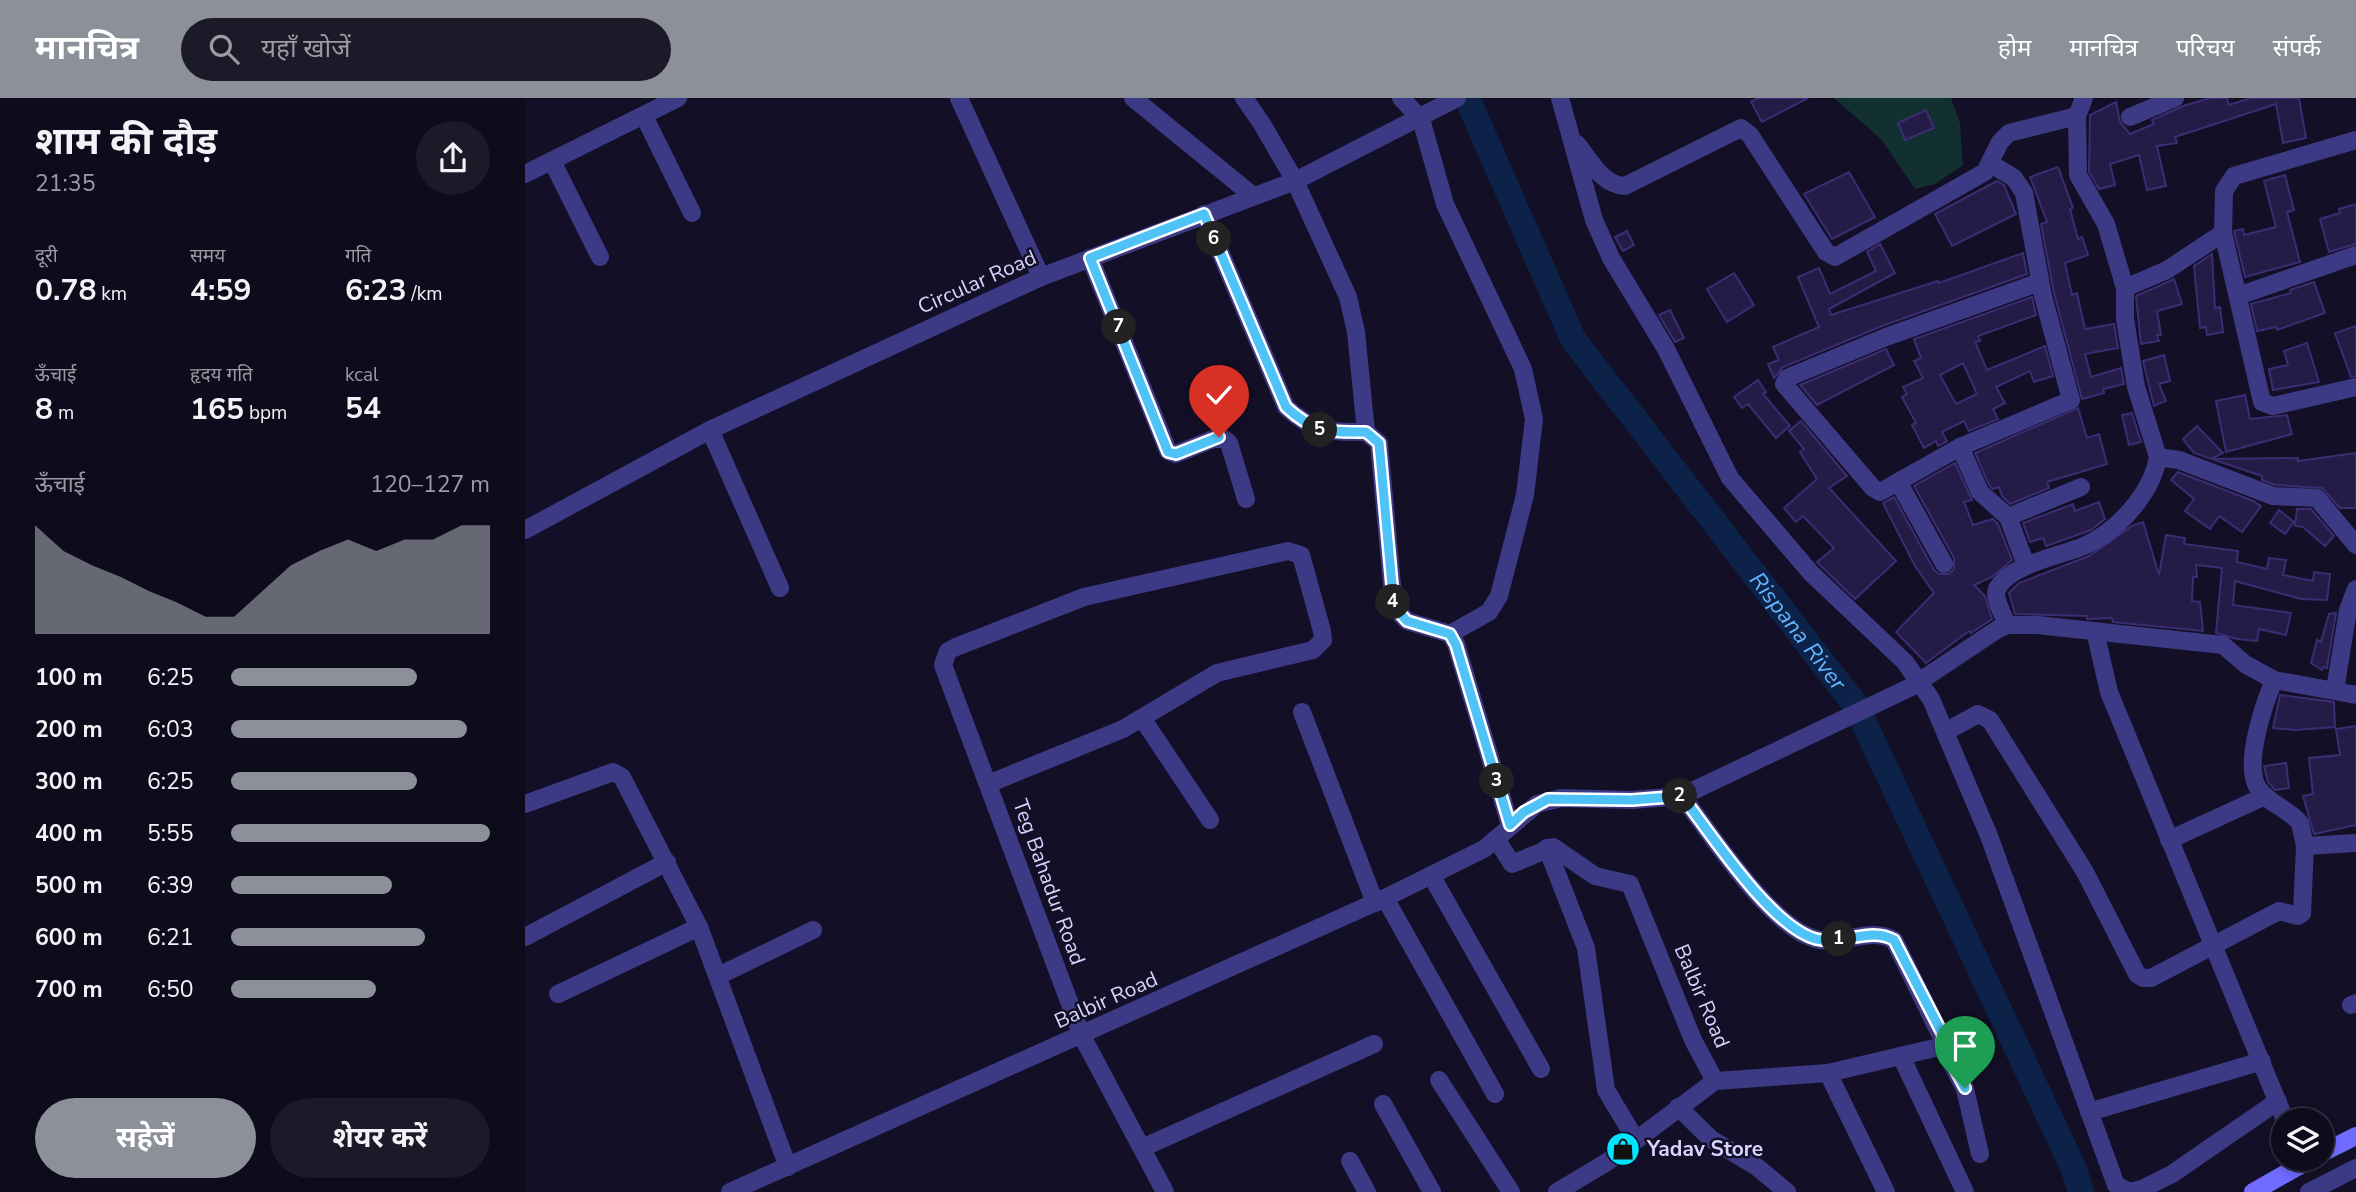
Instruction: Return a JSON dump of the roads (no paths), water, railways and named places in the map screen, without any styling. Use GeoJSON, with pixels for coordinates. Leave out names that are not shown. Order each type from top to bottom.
{"type":"FeatureCollection","features":[{"type":"Feature","properties":{"kind":"street"},"geometry":{"type":"LineString","coordinates":[[525,174],[649,108],[678,98]]}},
{"type":"Feature","properties":{"kind":"street"},"geometry":{"type":"LineString","coordinates":[[960,98],[1041,276]]}},
{"type":"Feature","properties":{"kind":"street"},"geometry":{"type":"LineString","coordinates":[[1133,98],[1252,195]]}},
{"type":"Feature","properties":{"kind":"street"},"geometry":{"type":"LineString","coordinates":[[1244,98],[1294,181],[1350,305],[1356,332],[1366,432]]}},
{"type":"Feature","properties":{"kind":"street"},"geometry":{"type":"LineString","coordinates":[[1204,214],[1286,407],[1311,427],[1324,432],[1366,432],[1374,436],[1381,452],[1394,607],[1407,621],[1450,634],[1489,612],[1499,596],[1525,495],[1534,419],[1523,369],[1445,204],[1421,119],[1401,98]]}},
{"type":"Feature","properties":{"kind":"street","name":"Circular Road"},"geometry":{"type":"LineString","coordinates":[[525,530],[710,430],[1041,276],[1294,181],[1421,119],[1457,98]]}},
{"type":"Feature","properties":{"kind":"street"},"geometry":{"type":"LineString","coordinates":[[1560,98],[1594,220],[1611,258],[1666,349],[1730,478],[1811,573],[1905,662],[1947,731],[2116,1185],[2129,1192],[2172,1174],[2278,1101]]}},
{"type":"Feature","properties":{"kind":"street"},"geometry":{"type":"LineString","coordinates":[[2084,98],[2074,117],[2079,180],[2106,224],[2125,288],[2125,319],[2136,387],[2158,457],[2156,471],[2130,511],[2093,541],[2026,565],[1997,591],[2007,625],[2095,631],[2223,645],[2245,664],[2274,680],[2356,695]]}},
{"type":"Feature","properties":{"kind":"street"},"geometry":{"type":"LineString","coordinates":[[2130,117],[2166,99]]}},
{"type":"Feature","properties":{"kind":"street"},"geometry":{"type":"LineString","coordinates":[[649,108],[692,213]]}},
{"type":"Feature","properties":{"kind":"street"},"geometry":{"type":"LineString","coordinates":[[1572,138],[1603,177],[1613,184],[1625,186],[1741,128],[1750,135],[1826,251],[1835,257],[1985,172],[2000,142],[2010,133],[2074,117]]}},
{"type":"Feature","properties":{"kind":"street"},"geometry":{"type":"LineString","coordinates":[[2356,140],[2234,176],[2224,191],[2223,233],[2260,401],[2265,405],[2356,387]]}},
{"type":"Feature","properties":{"kind":"street"},"geometry":{"type":"LineString","coordinates":[[552,161],[600,257]]}},
{"type":"Feature","properties":{"kind":"street"},"geometry":{"type":"LineString","coordinates":[[1991,164],[2014,178],[2024,193],[2040,282],[2055,345],[2072,398],[1960,447],[1885,492],[1873,488],[1788,390],[1785,380],[1886,337],[2040,282]]}},
{"type":"Feature","properties":{"kind":"street"},"geometry":{"type":"LineString","coordinates":[[2125,288],[2167,270],[2223,233]]}},
{"type":"Feature","properties":{"kind":"street"},"geometry":{"type":"LineString","coordinates":[[2238,296],[2356,255]]}},
{"type":"Feature","properties":{"kind":"street"},"geometry":{"type":"LineString","coordinates":[[1090,258],[1168,452],[1176,454],[1213,439],[1224,439],[1229,443],[1246,499]]}},
{"type":"Feature","properties":{"kind":"street"},"geometry":{"type":"LineString","coordinates":[[710,430],[780,588]]}},
{"type":"Feature","properties":{"kind":"street"},"geometry":{"type":"LineString","coordinates":[[1960,447],[1980,492],[2008,517],[2026,565]]}},
{"type":"Feature","properties":{"kind":"street"},"geometry":{"type":"LineString","coordinates":[[2158,457],[2179,460],[2273,496],[2317,498],[2356,545]]}},
{"type":"Feature","properties":{"kind":"street"},"geometry":{"type":"LineString","coordinates":[[1899,483],[1944,564]]}},
{"type":"Feature","properties":{"kind":"street"},"geometry":{"type":"LineString","coordinates":[[2008,517],[2081,487]]}},
{"type":"Feature","properties":{"kind":"street","name":"Teg Bahadur Road"},"geometry":{"type":"LineString","coordinates":[[1142,718],[1217,673],[1313,650],[1319,646],[1323,640],[1322,631],[1301,555],[1288,551],[1084,597],[956,647],[949,652],[943,665],[1082,1036],[1165,1192]]}},
{"type":"Feature","properties":{"kind":"street"},"geometry":{"type":"LineString","coordinates":[[2336,690],[2348,610],[2356,589]]}},
{"type":"Feature","properties":{"kind":"street","name":"Balbir Road"},"geometry":{"type":"LineString","coordinates":[[730,1192],[1380,901],[1497,840],[1524,812],[1548,799],[1632,800],[1682,796],[1916,684],[2007,625]]}},
{"type":"Feature","properties":{"kind":"street"},"geometry":{"type":"LineString","coordinates":[[2095,631],[2109,692],[2281,1108]]}},
{"type":"Feature","properties":{"kind":"street"},"geometry":{"type":"LineString","coordinates":[[1450,634],[1510,825]]}},
{"type":"Feature","properties":{"kind":"street"},"geometry":{"type":"LineString","coordinates":[[1947,731],[1978,713],[1990,720],[2085,872],[2137,974],[2143,978],[2151,978],[2279,911],[2301,916],[2305,846],[2300,823],[2295,816],[2265,796],[2255,783],[2254,748],[2262,709],[2274,680]]}},
{"type":"Feature","properties":{"kind":"street"},"geometry":{"type":"LineString","coordinates":[[1302,712],[1380,901],[1495,1094]]}},
{"type":"Feature","properties":{"kind":"street"},"geometry":{"type":"LineString","coordinates":[[988,784],[1142,718],[1210,820]]}},
{"type":"Feature","properties":{"kind":"street"},"geometry":{"type":"LineString","coordinates":[[525,804],[613,772],[627,784],[699,927],[788,1167]]}},
{"type":"Feature","properties":{"kind":"street"},"geometry":{"type":"LineString","coordinates":[[1682,796],[1760,897],[1789,926],[1818,940],[1879,934],[1894,940],[1943,1035],[1940,1046],[1965,1088],[1980,1154]]}},
{"type":"Feature","properties":{"kind":"street"},"geometry":{"type":"LineString","coordinates":[[2169,840],[2265,796]]}},
{"type":"Feature","properties":{"kind":"street"},"geometry":{"type":"LineString","coordinates":[[1497,840],[1512,864],[1546,848],[1586,947],[1606,1090],[1636,1140]]}},
{"type":"Feature","properties":{"kind":"street"},"geometry":{"type":"LineString","coordinates":[[2305,846],[2356,843]]}},
{"type":"Feature","properties":{"kind":"street","name":"Balbir Road"},"geometry":{"type":"LineString","coordinates":[[1546,848],[1561,851],[1595,876],[1625,880],[1635,890],[1693,1040],[1715,1080]]}},
{"type":"Feature","properties":{"kind":"street"},"geometry":{"type":"LineString","coordinates":[[525,937],[667,862]]}},
{"type":"Feature","properties":{"kind":"street"},"geometry":{"type":"LineString","coordinates":[[1431,875],[1541,1069]]}},
{"type":"Feature","properties":{"kind":"street"},"geometry":{"type":"LineString","coordinates":[[558,994],[699,927]]}},
{"type":"Feature","properties":{"kind":"street"},"geometry":{"type":"LineString","coordinates":[[718,976],[813,930]]}},
{"type":"Feature","properties":{"kind":"street"},"geometry":{"type":"LineString","coordinates":[[1142,1148],[1374,1044]]}},
{"type":"Feature","properties":{"kind":"street"},"geometry":{"type":"LineString","coordinates":[[1557,1192],[1586,1177],[1715,1080],[1828,1073],[1940,1046]]}},
{"type":"Feature","properties":{"kind":"street"},"geometry":{"type":"LineString","coordinates":[[1901,1056],[1965,1192]]}},
{"type":"Feature","properties":{"kind":"street"},"geometry":{"type":"LineString","coordinates":[[2089,1112],[2262,1061]]}},
{"type":"Feature","properties":{"kind":"street"},"geometry":{"type":"LineString","coordinates":[[1828,1073],[1886,1192]]}},
{"type":"Feature","properties":{"kind":"street"},"geometry":{"type":"LineString","coordinates":[[1440,1080],[1511,1192]]}},
{"type":"Feature","properties":{"kind":"street"},"geometry":{"type":"LineString","coordinates":[[1383,1104],[1432,1192]]}},
{"type":"Feature","properties":{"kind":"street"},"geometry":{"type":"LineString","coordinates":[[1678,1107],[1711,1139],[1757,1167],[1787,1192]]}},
{"type":"Feature","properties":{"kind":"street"},"geometry":{"type":"LineString","coordinates":[[2334,1147],[2356,1136]]}},
{"type":"Feature","properties":{"kind":"street"},"geometry":{"type":"LineString","coordinates":[[1350,1161],[1367,1192]]}},
{"type":"Feature","properties":{"kind":"street"},"geometry":{"type":"LineString","coordinates":[[2309,1192],[2356,1168]]}},
{"type":"Feature","properties":{"kind":"street"},"geometry":{"type":"LineString","coordinates":[[2253,1192],[2287,1171]]}},
{"type":"Feature","properties":{"kind":"waterway","name":"Rispana River"},"geometry":{"type":"LineString","coordinates":[[1467,98],[1573,339],[1856,706],[2073,1167],[2081,1192]]}},
{"type":"Feature","properties":{"kind":"place","name":"Yadav Store"},"geometry":{"type":"Point","coordinates":[1623,1149]}}]}
